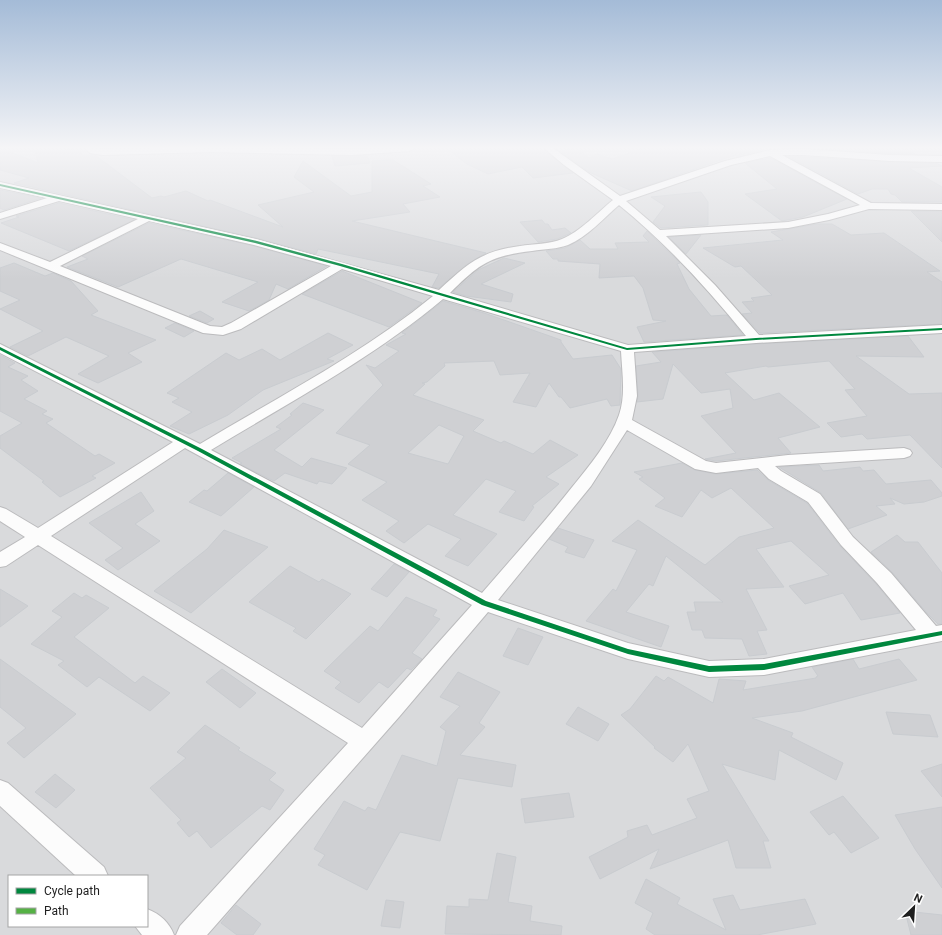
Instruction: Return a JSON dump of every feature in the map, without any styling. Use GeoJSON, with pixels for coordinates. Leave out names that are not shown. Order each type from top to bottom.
{"type":"FeatureCollection","features":[{"type":"Feature","properties":{"kind":"street"},"geometry":{"type":"LineString","coordinates":[[30,192],[256,242],[442,294],[627,350],[756,339],[942,329]]}},
{"type":"Feature","properties":{"kind":"street"},"geometry":{"type":"LineString","coordinates":[[608,192],[658,233],[718,294],[756,339]]}},
{"type":"Feature","properties":{"kind":"street"},"geometry":{"type":"LineString","coordinates":[[200,450],[377,343],[408,322],[442,294],[470,268],[490,256],[512,250],[563,243],[574,238],[619,200],[644,192]]}},
{"type":"Feature","properties":{"kind":"street"},"geometry":{"type":"LineString","coordinates":[[842,192],[869,206]]}},
{"type":"Feature","properties":{"kind":"street"},"geometry":{"type":"LineString","coordinates":[[0,216],[58,198]]}},
{"type":"Feature","properties":{"kind":"street"},"geometry":{"type":"LineString","coordinates":[[658,233],[802,223],[869,206],[885,205],[942,207]]}},
{"type":"Feature","properties":{"kind":"street"},"geometry":{"type":"LineString","coordinates":[[51,266],[147,218]]}},
{"type":"Feature","properties":{"kind":"street"},"geometry":{"type":"LineString","coordinates":[[0,246],[208,330],[223,331],[236,326],[341,265]]}},
{"type":"Feature","properties":{"kind":"street"},"geometry":{"type":"LineString","coordinates":[[925,331],[942,336]]}},
{"type":"Feature","properties":{"kind":"street"},"geometry":{"type":"LineString","coordinates":[[0,348],[200,450],[484,603],[628,651],[709,668],[764,667],[937,634]]}},
{"type":"Feature","properties":{"kind":"street"},"geometry":{"type":"LineString","coordinates":[[189,935],[364,741],[484,603],[600,464],[624,422],[630,402],[631,390],[627,350]]}},
{"type":"Feature","properties":{"kind":"street"},"geometry":{"type":"LineString","coordinates":[[624,422],[701,465],[716,468],[819,458],[904,453]]}},
{"type":"Feature","properties":{"kind":"street"},"geometry":{"type":"LineString","coordinates":[[0,561],[184,442]]}},
{"type":"Feature","properties":{"kind":"street"},"geometry":{"type":"LineString","coordinates":[[762,463],[775,475],[814,498],[847,541],[937,634]]}},
{"type":"Feature","properties":{"kind":"street"},"geometry":{"type":"LineString","coordinates":[[0,513],[364,741]]}},
{"type":"Feature","properties":{"kind":"street"},"geometry":{"type":"LineString","coordinates":[[0,791],[94,875]]}},
{"type":"Feature","properties":{"kind":"street"},"geometry":{"type":"LineString","coordinates":[[148,923],[161,935]]}},
{"type":"Feature","properties":{"kind":"shaded area"},"geometry":{"type":"Polygon","coordinates":[[[0,192],[942,192],[942,935],[0,935],[0,192]]]}},
{"type":"Feature","properties":{"kind":"building"},"geometry":{"type":"Polygon","coordinates":[[[0,192],[8,192],[41,198],[4,210],[0,208],[0,192]]]}},
{"type":"Feature","properties":{"kind":"building"},"geometry":{"type":"Polygon","coordinates":[[[52,192],[144,192],[152,198],[187,192],[208,201],[210,200],[283,227],[258,205],[314,192],[345,192],[351,196],[372,192],[432,192],[440,197],[403,204],[410,212],[352,221],[486,253],[466,265],[439,288],[432,287],[439,274],[318,249],[316,254],[256,238],[52,192]]]}},
{"type":"Feature","properties":{"kind":"building"},"geometry":{"type":"Polygon","coordinates":[[[701,192],[708,202],[708,225],[661,228],[653,222],[665,206],[651,197],[701,192]]]}},
{"type":"Feature","properties":{"kind":"building"},"geometry":{"type":"Polygon","coordinates":[[[760,192],[833,192],[847,199],[803,217],[782,221],[745,194],[760,192]]]}},
{"type":"Feature","properties":{"kind":"building"},"geometry":{"type":"Polygon","coordinates":[[[854,192],[865,192],[858,194],[854,192]]]}},
{"type":"Feature","properties":{"kind":"building"},"geometry":{"type":"Polygon","coordinates":[[[890,192],[942,192],[942,202],[902,202],[895,195],[891,194],[890,192]]]}},
{"type":"Feature","properties":{"kind":"building"},"geometry":{"type":"Polygon","coordinates":[[[59,203],[134,220],[69,251],[1,223],[19,217],[16,216],[59,203]]]}},
{"type":"Feature","properties":{"kind":"building"},"geometry":{"type":"Polygon","coordinates":[[[911,211],[942,211],[942,242],[911,211]]]}},
{"type":"Feature","properties":{"kind":"building"},"geometry":{"type":"Polygon","coordinates":[[[542,220],[545,224],[548,224],[552,230],[565,228],[571,233],[557,239],[538,242],[520,222],[542,220]]]}},
{"type":"Feature","properties":{"kind":"building"},"geometry":{"type":"Polygon","coordinates":[[[149,223],[254,246],[327,266],[288,289],[276,284],[269,300],[249,311],[222,302],[258,282],[181,259],[118,287],[67,267],[88,259],[82,256],[149,223]]]}},
{"type":"Feature","properties":{"kind":"building"},"geometry":{"type":"Polygon","coordinates":[[[817,224],[832,224],[851,235],[884,233],[940,271],[927,272],[942,282],[942,324],[760,333],[742,314],[752,313],[742,302],[754,301],[751,298],[772,295],[741,266],[735,267],[703,248],[783,240],[771,232],[817,224]]]}},
{"type":"Feature","properties":{"kind":"building"},"geometry":{"type":"Polygon","coordinates":[[[647,231],[680,263],[677,264],[689,289],[711,316],[727,315],[743,335],[644,342],[637,327],[666,321],[653,320],[643,288],[634,276],[599,278],[600,264],[558,261],[558,259],[553,259],[546,251],[565,248],[580,240],[590,249],[618,249],[615,243],[649,242],[643,236],[647,231]]]}},
{"type":"Feature","properties":{"kind":"building"},"geometry":{"type":"Polygon","coordinates":[[[701,235],[686,254],[669,237],[701,235]]]}},
{"type":"Feature","properties":{"kind":"building"},"geometry":{"type":"Polygon","coordinates":[[[504,258],[525,263],[481,284],[513,294],[511,302],[466,296],[453,292],[478,270],[504,258]]]}},
{"type":"Feature","properties":{"kind":"building"},"geometry":{"type":"Polygon","coordinates":[[[14,263],[45,276],[53,273],[71,281],[98,311],[91,315],[156,340],[128,353],[142,362],[98,383],[78,374],[109,356],[66,337],[28,356],[10,347],[43,331],[0,309],[20,300],[0,291],[0,268],[14,263]]]}},
{"type":"Feature","properties":{"kind":"building"},"geometry":{"type":"Polygon","coordinates":[[[342,271],[422,303],[389,327],[302,294],[342,271]]]}},
{"type":"Feature","properties":{"kind":"building"},"geometry":{"type":"Polygon","coordinates":[[[443,301],[484,313],[561,340],[573,359],[612,355],[621,369],[620,405],[611,406],[607,399],[570,408],[561,397],[559,397],[549,383],[536,407],[513,402],[530,373],[500,375],[494,361],[444,363],[445,366],[427,382],[422,383],[425,384],[413,395],[484,420],[473,431],[501,443],[504,441],[533,454],[550,440],[578,455],[546,477],[559,484],[532,506],[534,507],[524,521],[499,512],[516,491],[486,479],[453,515],[497,534],[468,566],[445,556],[461,539],[428,524],[404,543],[386,531],[399,521],[362,500],[387,482],[348,464],[370,445],[336,433],[383,385],[366,365],[375,368],[399,351],[386,345],[406,334],[402,333],[443,301]],[[439,425],[408,453],[448,464],[464,436],[439,425]]]}},
{"type":"Feature","properties":{"kind":"building"},"geometry":{"type":"Polygon","coordinates":[[[200,311],[214,319],[207,323],[189,316],[200,311]]]}},
{"type":"Feature","properties":{"kind":"building"},"geometry":{"type":"Polygon","coordinates":[[[175,323],[194,331],[184,337],[165,328],[175,323]]]}},
{"type":"Feature","properties":{"kind":"building"},"geometry":{"type":"Polygon","coordinates":[[[328,333],[353,345],[327,359],[334,361],[263,390],[228,415],[189,434],[170,426],[192,412],[172,402],[179,398],[167,393],[226,353],[239,360],[262,349],[280,360],[328,333]]]}},
{"type":"Feature","properties":{"kind":"building"},"geometry":{"type":"Polygon","coordinates":[[[908,336],[924,357],[856,356],[909,394],[942,393],[942,468],[910,435],[867,439],[862,434],[841,437],[827,423],[867,416],[845,390],[855,389],[829,361],[766,366],[725,373],[754,400],[779,393],[820,427],[778,438],[791,453],[716,461],[705,459],[736,453],[701,416],[733,408],[730,389],[701,393],[673,364],[663,399],[637,402],[636,366],[661,362],[652,352],[756,344],[908,336]]]}},
{"type":"Feature","properties":{"kind":"building"},"geometry":{"type":"Polygon","coordinates":[[[0,355],[15,363],[8,367],[28,376],[21,380],[38,391],[24,399],[47,411],[42,414],[53,419],[46,423],[95,456],[99,454],[115,463],[92,476],[96,478],[60,497],[42,482],[44,481],[0,448],[0,436],[22,423],[0,411],[0,355]]]}},
{"type":"Feature","properties":{"kind":"building"},"geometry":{"type":"Polygon","coordinates":[[[303,403],[324,410],[274,450],[302,467],[311,458],[347,468],[332,484],[319,481],[317,484],[285,473],[274,481],[240,464],[242,463],[232,458],[281,429],[276,427],[292,415],[290,414],[303,403]]]}},
{"type":"Feature","properties":{"kind":"building"},"geometry":{"type":"Polygon","coordinates":[[[682,463],[695,470],[716,474],[757,470],[768,480],[807,503],[840,546],[876,584],[900,613],[861,620],[843,593],[805,604],[789,586],[829,575],[791,541],[756,549],[784,587],[746,589],[767,630],[757,631],[767,654],[749,656],[742,639],[705,638],[702,630],[692,630],[687,612],[696,612],[694,602],[723,602],[666,556],[653,586],[649,584],[626,612],[669,626],[661,647],[586,621],[613,589],[616,591],[637,550],[612,541],[638,520],[705,565],[739,537],[774,528],[731,488],[712,498],[701,490],[682,517],[655,506],[665,498],[639,479],[643,477],[634,472],[682,463]]]}},
{"type":"Feature","properties":{"kind":"building"},"geometry":{"type":"Polygon","coordinates":[[[819,465],[823,471],[860,467],[863,471],[874,470],[886,484],[931,480],[942,493],[942,496],[924,502],[904,504],[890,498],[895,504],[876,506],[887,515],[848,529],[821,493],[779,467],[819,465]]]}},
{"type":"Feature","properties":{"kind":"building"},"geometry":{"type":"Polygon","coordinates":[[[228,473],[254,487],[221,516],[189,502],[204,490],[207,491],[228,473]]]}},
{"type":"Feature","properties":{"kind":"building"},"geometry":{"type":"Polygon","coordinates":[[[141,492],[154,511],[135,524],[160,541],[118,570],[105,560],[123,548],[89,523],[141,492]]]}},
{"type":"Feature","properties":{"kind":"building"},"geometry":{"type":"Polygon","coordinates":[[[558,528],[594,540],[584,558],[565,552],[568,547],[549,539],[558,528]]]}},
{"type":"Feature","properties":{"kind":"building"},"geometry":{"type":"Polygon","coordinates":[[[224,530],[268,547],[191,613],[154,591],[207,549],[224,530]]]}},
{"type":"Feature","properties":{"kind":"building"},"geometry":{"type":"Polygon","coordinates":[[[897,535],[905,542],[918,542],[942,573],[942,624],[938,624],[927,613],[892,572],[871,552],[897,535]]]}},
{"type":"Feature","properties":{"kind":"building"},"geometry":{"type":"Polygon","coordinates":[[[394,564],[409,572],[387,597],[371,589],[394,564]]]}},
{"type":"Feature","properties":{"kind":"building"},"geometry":{"type":"Polygon","coordinates":[[[290,566],[319,582],[322,579],[351,594],[306,639],[293,631],[296,628],[249,602],[290,566]]]}},
{"type":"Feature","properties":{"kind":"building"},"geometry":{"type":"Polygon","coordinates":[[[0,589],[28,606],[0,627],[0,589]]]}},
{"type":"Feature","properties":{"kind":"building"},"geometry":{"type":"Polygon","coordinates":[[[74,593],[82,598],[86,595],[109,608],[74,637],[135,683],[143,676],[170,693],[150,711],[99,677],[87,687],[58,665],[64,661],[31,644],[62,617],[52,611],[74,593]]]}},
{"type":"Feature","properties":{"kind":"building"},"geometry":{"type":"Polygon","coordinates":[[[406,597],[437,610],[433,616],[440,619],[412,653],[422,659],[411,670],[407,668],[388,688],[379,682],[359,703],[335,688],[341,682],[324,671],[370,626],[378,631],[406,597]]]}},
{"type":"Feature","properties":{"kind":"building"},"geometry":{"type":"Polygon","coordinates":[[[518,628],[543,637],[528,665],[503,656],[518,628]]]}},
{"type":"Feature","properties":{"kind":"building"},"geometry":{"type":"Polygon","coordinates":[[[0,659],[76,714],[24,758],[7,743],[26,728],[0,707],[0,659]]]}},
{"type":"Feature","properties":{"kind":"building"},"geometry":{"type":"Polygon","coordinates":[[[853,659],[859,669],[899,659],[917,680],[802,711],[752,718],[793,733],[791,737],[843,763],[836,780],[779,750],[775,780],[722,764],[769,841],[763,841],[771,868],[736,868],[728,840],[650,869],[659,849],[600,879],[589,857],[628,837],[627,831],[647,825],[652,835],[697,818],[687,799],[709,791],[688,744],[673,762],[654,748],[655,747],[621,715],[630,709],[656,676],[664,681],[668,677],[713,703],[719,679],[746,681],[743,690],[816,678],[818,676],[812,667],[853,659]]]}},
{"type":"Feature","properties":{"kind":"building"},"geometry":{"type":"Polygon","coordinates":[[[222,669],[256,693],[240,708],[206,682],[222,669]]]}},
{"type":"Feature","properties":{"kind":"building"},"geometry":{"type":"Polygon","coordinates":[[[458,672],[500,692],[479,723],[485,727],[460,755],[516,765],[512,787],[458,778],[440,841],[400,832],[367,890],[318,865],[325,855],[314,849],[344,801],[365,811],[368,807],[376,810],[402,755],[437,766],[446,731],[440,727],[460,706],[440,697],[458,672]]]}},
{"type":"Feature","properties":{"kind":"building"},"geometry":{"type":"Polygon","coordinates":[[[578,707],[609,724],[598,741],[566,724],[578,707]]]}},
{"type":"Feature","properties":{"kind":"building"},"geometry":{"type":"Polygon","coordinates":[[[886,712],[930,715],[938,737],[893,734],[886,712]]]}},
{"type":"Feature","properties":{"kind":"building"},"geometry":{"type":"Polygon","coordinates":[[[205,725],[240,748],[238,750],[276,773],[269,780],[284,790],[270,810],[262,806],[211,848],[197,831],[189,837],[177,823],[181,820],[150,788],[186,758],[177,752],[205,725]]]}},
{"type":"Feature","properties":{"kind":"building"},"geometry":{"type":"Polygon","coordinates":[[[942,764],[942,797],[921,771],[942,764]]]}},
{"type":"Feature","properties":{"kind":"building"},"geometry":{"type":"Polygon","coordinates":[[[55,774],[75,790],[56,808],[35,792],[55,774]]]}},
{"type":"Feature","properties":{"kind":"building"},"geometry":{"type":"Polygon","coordinates":[[[569,793],[574,817],[525,823],[521,799],[569,793]]]}},
{"type":"Feature","properties":{"kind":"building"},"geometry":{"type":"Polygon","coordinates":[[[843,796],[879,838],[851,853],[834,832],[829,835],[810,812],[843,796]]]}},
{"type":"Feature","properties":{"kind":"building"},"geometry":{"type":"Polygon","coordinates":[[[942,807],[942,888],[915,849],[895,815],[942,807]]]}},
{"type":"Feature","properties":{"kind":"building"},"geometry":{"type":"Polygon","coordinates":[[[497,853],[516,857],[508,902],[532,906],[530,921],[562,926],[561,935],[445,934],[447,906],[469,907],[469,899],[488,900],[497,853]]]}},
{"type":"Feature","properties":{"kind":"building"},"geometry":{"type":"Polygon","coordinates":[[[646,879],[680,898],[677,904],[726,930],[713,899],[733,895],[740,910],[805,899],[816,924],[757,935],[655,935],[646,929],[653,913],[635,903],[646,879]]]}},
{"type":"Feature","properties":{"kind":"building"},"geometry":{"type":"Polygon","coordinates":[[[386,900],[404,902],[400,928],[381,926],[386,900]]]}},
{"type":"Feature","properties":{"kind":"building"},"geometry":{"type":"Polygon","coordinates":[[[236,905],[261,924],[253,935],[237,935],[221,923],[236,905]]]}},
{"type":"Feature","properties":{"kind":"building"},"geometry":{"type":"Polygon","coordinates":[[[905,911],[942,915],[942,935],[911,935],[905,911]]]}},
{"type":"Feature","properties":{"kind":"cycle path"},"geometry":{"type":"LineString","coordinates":[[30,192],[256,242],[341,265],[627,349],[756,339],[942,329]]}},
{"type":"Feature","properties":{"kind":"cycle path"},"geometry":{"type":"LineString","coordinates":[[0,348],[200,450],[484,603],[628,651],[709,669],[764,667],[942,633]]}}]}
